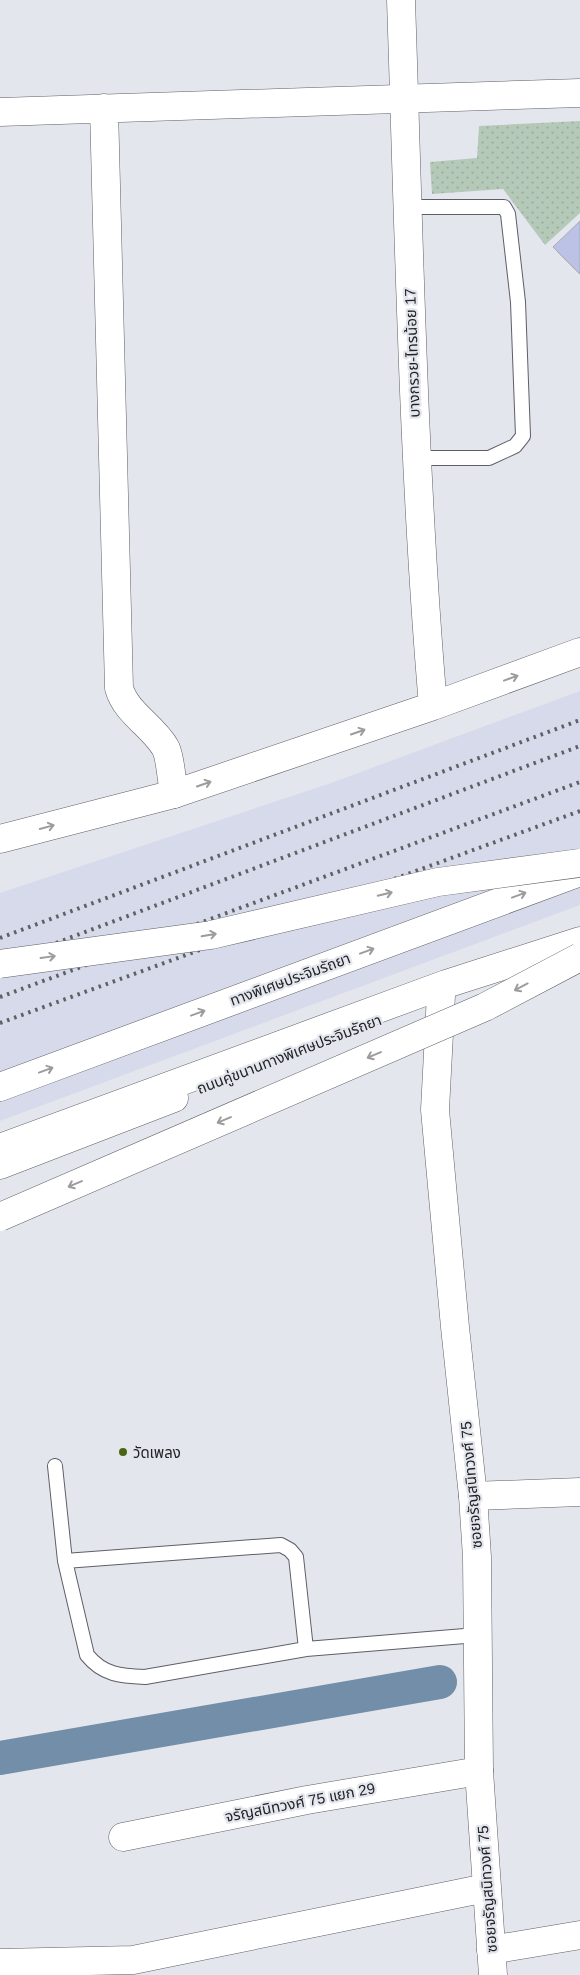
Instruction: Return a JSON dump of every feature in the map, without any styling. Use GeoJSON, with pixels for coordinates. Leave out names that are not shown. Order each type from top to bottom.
{"type":"FeatureCollection","features":[{"type":"Feature","properties":{"kind":"main road","name":"บางกรวย-ไทรน้อย 17"},"geometry":{"type":"LineString","coordinates":[[401,0],[412,371],[433,706]]}},
{"type":"Feature","properties":{"kind":"main road"},"geometry":{"type":"LineString","coordinates":[[0,112],[580,93]]}},
{"type":"Feature","properties":{"kind":"main road"},"geometry":{"type":"LineString","coordinates":[[104,108],[119,688],[122,698],[128,706],[166,749],[174,794]]}},
{"type":"Feature","properties":{"kind":"main road"},"geometry":{"type":"LineString","coordinates":[[0,839],[174,794],[433,706],[580,652]]}},
{"type":"Feature","properties":{"kind":"main road"},"geometry":{"type":"LineString","coordinates":[[0,964],[211,935],[438,882],[580,863]]}},
{"type":"Feature","properties":{"kind":"main road","name":"ทางพิเศษประจิมรัถยา"},"geometry":{"type":"LineString","coordinates":[[0,1086],[580,872]]}},
{"type":"Feature","properties":{"kind":"main road"},"geometry":{"type":"LineString","coordinates":[[0,1148],[446,984],[580,941]]}},
{"type":"Feature","properties":{"kind":"main road","name":"ถนนคู่ขนานทางพิเศษประจิมรัถยา"},"geometry":{"type":"LineString","coordinates":[[0,1165],[441,995],[580,946]]}},
{"type":"Feature","properties":{"kind":"main road"},"geometry":{"type":"LineString","coordinates":[[0,1217],[485,1007],[580,957]]}},
{"type":"Feature","properties":{"kind":"main road","name":"ซอยจรัญสนิทวงศ์ 75"},"geometry":{"type":"LineString","coordinates":[[441,995],[435,1110],[473,1496],[477,1557],[479,1771],[492,1963]]}},
{"type":"Feature","properties":{"kind":"main road"},"geometry":{"type":"LineString","coordinates":[[473,1496],[580,1492]]}},
{"type":"Feature","properties":{"kind":"main road","name":"จรัญสนิทวงศ์ 75 แยก 29"},"geometry":{"type":"LineString","coordinates":[[122,1837],[307,1800],[479,1771]]}},
{"type":"Feature","properties":{"kind":"main road"},"geometry":{"type":"LineString","coordinates":[[0,1963],[133,1960],[486,1888]]}},
{"type":"Feature","properties":{"kind":"main road"},"geometry":{"type":"LineString","coordinates":[[492,1963],[580,1935]]}},
{"type":"Feature","properties":{"kind":"lane"},"geometry":{"type":"LineString","coordinates":[[407,207],[504,207],[508,214],[518,302],[523,405],[523,436],[515,446],[488,458],[417,458]]}},
{"type":"Feature","properties":{"kind":"lane"},"geometry":{"type":"LineString","coordinates":[[56,1466],[65,1561],[87,1655],[95,1665],[106,1671],[125,1676],[145,1677],[306,1649],[477,1635]]}},
{"type":"Feature","properties":{"kind":"lane"},"geometry":{"type":"LineString","coordinates":[[65,1561],[281,1545],[290,1550],[296,1557],[306,1649]]}},
{"type":"Feature","properties":{"kind":"shaded area"},"geometry":{"type":"Polygon","coordinates":[[[580,691],[580,905],[0,1121],[0,893],[331,783],[580,691]]]}},
{"type":"Feature","properties":{"kind":"green space"},"geometry":{"type":"Polygon","coordinates":[[[580,121],[580,213],[545,245],[503,189],[432,194],[430,162],[477,158],[479,126],[580,121]]]}},
{"type":"Feature","properties":{"kind":"building"},"geometry":{"type":"Polygon","coordinates":[[[580,221],[580,274],[553,247],[580,221]]]}},
{"type":"Feature","properties":{"kind":"waterway"},"geometry":{"type":"LineString","coordinates":[[0,1758],[440,1682]]}},
{"type":"Feature","properties":{"kind":"railway"},"geometry":{"type":"LineString","coordinates":[[0,938],[580,720]]}},
{"type":"Feature","properties":{"kind":"railway"},"geometry":{"type":"LineString","coordinates":[[0,964],[580,746]]}},
{"type":"Feature","properties":{"kind":"railway"},"geometry":{"type":"LineString","coordinates":[[0,997],[580,782]]}},
{"type":"Feature","properties":{"kind":"railway"},"geometry":{"type":"LineString","coordinates":[[0,1023],[580,811]]}},
{"type":"Feature","properties":{"kind":"place","name":"วัดเพลง"},"geometry":{"type":"Point","coordinates":[123,1452]}}]}
